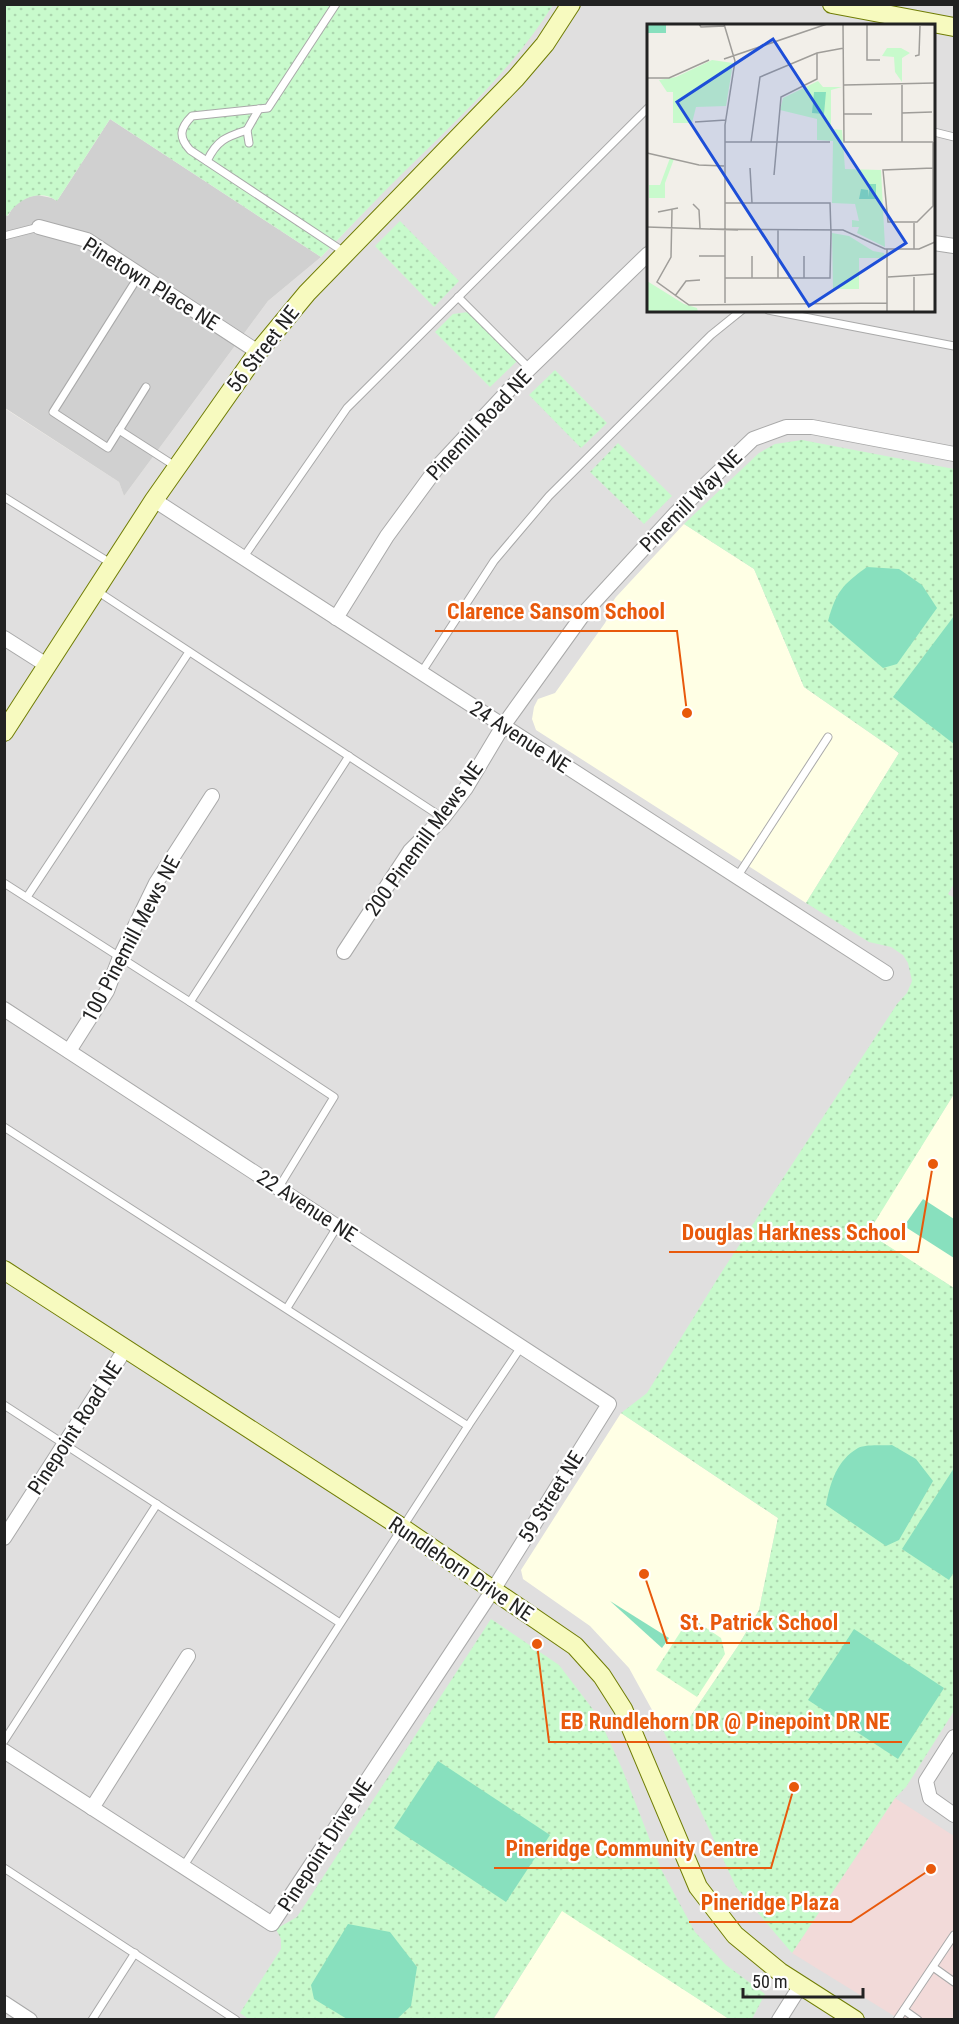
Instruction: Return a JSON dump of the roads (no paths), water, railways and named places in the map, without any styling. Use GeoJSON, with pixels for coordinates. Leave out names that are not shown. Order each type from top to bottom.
{"type":"FeatureCollection","features":[{"type":"Feature","properties":{"kind":"street","name":"56 Street NE"},"geometry":{"type":"LineString","coordinates":[[4,732],[154,500],[258,352],[307,294],[516,78],[545,44],[571,4]]}},
{"type":"Feature","properties":{"kind":"street"},"geometry":{"type":"LineString","coordinates":[[832,4],[954,27]]}},
{"type":"Feature","properties":{"kind":"street","name":"Pinetown Place NE"},"geometry":{"type":"LineString","coordinates":[[39,227],[87,240],[258,352]]}},
{"type":"Feature","properties":{"kind":"street"},"geometry":{"type":"LineString","coordinates":[[935,243],[954,246]]}},
{"type":"Feature","properties":{"kind":"street","name":"Pinemill Road NE"},"geometry":{"type":"LineString","coordinates":[[336,618],[387,536],[439,465],[530,369],[647,255]]}},
{"type":"Feature","properties":{"kind":"street","name":"Pinemill Way NE"},"geometry":{"type":"LineString","coordinates":[[503,726],[585,612],[676,513],[753,439],[786,427],[812,427],[954,454]]}},
{"type":"Feature","properties":{"kind":"street","name":"24 Avenue NE"},"geometry":{"type":"LineString","coordinates":[[154,500],[886,973]]}},
{"type":"Feature","properties":{"kind":"street"},"geometry":{"type":"LineString","coordinates":[[4,638],[48,666]]}},
{"type":"Feature","properties":{"kind":"street","name":"200 Pinemill Mews NE"},"geometry":{"type":"LineString","coordinates":[[344,952],[410,851],[443,818],[466,788],[503,726]]}},
{"type":"Feature","properties":{"kind":"street","name":"100 Pinemill Mews NE"},"geometry":{"type":"LineString","coordinates":[[69,1051],[107,991],[120,957],[156,883],[212,796]]}},
{"type":"Feature","properties":{"kind":"street","name":"22 Avenue NE"},"geometry":{"type":"LineString","coordinates":[[4,1009],[609,1404]]}},
{"type":"Feature","properties":{"kind":"street","name":"Rundlehorn Drive NE"},"geometry":{"type":"LineString","coordinates":[[4,1270],[401,1527],[575,1646],[602,1676],[623,1709],[698,1887],[735,1935],[772,1966],[855,2019]]}},
{"type":"Feature","properties":{"kind":"street","name":"Pinepoint Road NE"},"geometry":{"type":"LineString","coordinates":[[4,1538],[126,1348]]}},
{"type":"Feature","properties":{"kind":"street","name":"59 Street NE"},"geometry":{"type":"LineString","coordinates":[[493,1590],[609,1404]]}},
{"type":"Feature","properties":{"kind":"street","name":"Pinepoint Drive NE"},"geometry":{"type":"LineString","coordinates":[[4,1751],[272,1924],[493,1590]]}},
{"type":"Feature","properties":{"kind":"street"},"geometry":{"type":"LineString","coordinates":[[92,1808],[188,1656]]}},
{"type":"Feature","properties":{"kind":"street"},"geometry":{"type":"LineString","coordinates":[[954,1737],[926,1781],[930,1798],[954,1815]]}},
{"type":"Feature","properties":{"kind":"street"},"geometry":{"type":"LineString","coordinates":[[779,2019],[801,1985]]}},
{"type":"Feature","properties":{"kind":"street"},"geometry":{"type":"LineString","coordinates":[[4,2003],[30,2019]]}},
{"type":"Feature","properties":{"kind":"lane"},"geometry":{"type":"LineString","coordinates":[[336,4],[268,108],[192,116],[182,131],[183,143],[190,150],[346,254]]}},
{"type":"Feature","properties":{"kind":"lane"},"geometry":{"type":"LineString","coordinates":[[249,143],[247,130],[259,109]]}},
{"type":"Feature","properties":{"kind":"lane"},"geometry":{"type":"LineString","coordinates":[[243,558],[348,408],[647,109]]}},
{"type":"Feature","properties":{"kind":"lane"},"geometry":{"type":"LineString","coordinates":[[207,161],[213,148],[226,137],[247,130]]}},
{"type":"Feature","properties":{"kind":"lane"},"geometry":{"type":"LineString","coordinates":[[935,132],[954,136]]}},
{"type":"Feature","properties":{"kind":"lane"},"geometry":{"type":"LineString","coordinates":[[4,236],[39,227]]}},
{"type":"Feature","properties":{"kind":"lane"},"geometry":{"type":"LineString","coordinates":[[140,274],[53,412],[108,448],[146,387]]}},
{"type":"Feature","properties":{"kind":"lane"},"geometry":{"type":"LineString","coordinates":[[459,297],[530,369]]}},
{"type":"Feature","properties":{"kind":"lane"},"geometry":{"type":"LineString","coordinates":[[421,673],[494,561],[549,496],[711,335],[740,312]]}},
{"type":"Feature","properties":{"kind":"lane"},"geometry":{"type":"LineString","coordinates":[[778,312],[954,346]]}},
{"type":"Feature","properties":{"kind":"lane"},"geometry":{"type":"LineString","coordinates":[[119,430],[177,467]]}},
{"type":"Feature","properties":{"kind":"lane"},"geometry":{"type":"LineString","coordinates":[[4,497],[114,565]]}},
{"type":"Feature","properties":{"kind":"lane"},"geometry":{"type":"LineString","coordinates":[[97,591],[443,818]]}},
{"type":"Feature","properties":{"kind":"lane"},"geometry":{"type":"LineString","coordinates":[[27,897],[189,652]]}},
{"type":"Feature","properties":{"kind":"lane"},"geometry":{"type":"LineString","coordinates":[[737,877],[828,737]]}},
{"type":"Feature","properties":{"kind":"lane"},"geometry":{"type":"LineString","coordinates":[[190,1002],[348,756]]}},
{"type":"Feature","properties":{"kind":"lane"},"geometry":{"type":"LineString","coordinates":[[4,883],[334,1096],[279,1187]]}},
{"type":"Feature","properties":{"kind":"lane"},"geometry":{"type":"LineString","coordinates":[[4,1127],[468,1426]]}},
{"type":"Feature","properties":{"kind":"lane"},"geometry":{"type":"LineString","coordinates":[[286,1308],[337,1227]]}},
{"type":"Feature","properties":{"kind":"lane"},"geometry":{"type":"LineString","coordinates":[[183,1867],[401,1527],[521,1347]]}},
{"type":"Feature","properties":{"kind":"lane"},"geometry":{"type":"LineString","coordinates":[[4,1405],[340,1623]]}},
{"type":"Feature","properties":{"kind":"lane"},"geometry":{"type":"LineString","coordinates":[[4,1741],[157,1504]]}},
{"type":"Feature","properties":{"kind":"lane"},"geometry":{"type":"LineString","coordinates":[[4,1868],[237,2019]]}},
{"type":"Feature","properties":{"kind":"lane"},"geometry":{"type":"LineString","coordinates":[[897,2019],[954,1935]]}},
{"type":"Feature","properties":{"kind":"lane"},"geometry":{"type":"LineString","coordinates":[[92,2019],[135,1953]]}},
{"type":"Feature","properties":{"kind":"lane"},"geometry":{"type":"LineString","coordinates":[[933,1967],[954,1982]]}},
{"type":"Feature","properties":{"kind":"lane"},"geometry":{"type":"LineString","coordinates":[[904,2010],[918,2019]]}},
{"type":"Feature","properties":{"kind":"place","name":"Clarence Sansom School"},"geometry":{"type":"Point","coordinates":[687,713]}},
{"type":"Feature","properties":{"kind":"place","name":"Douglas Harkness School"},"geometry":{"type":"Point","coordinates":[933,1164]}},
{"type":"Feature","properties":{"kind":"place","name":"St. Patrick School"},"geometry":{"type":"Point","coordinates":[644,1574]}},
{"type":"Feature","properties":{"kind":"place","name":"EB Rundlehorn DR @ Pinepoint DR NE"},"geometry":{"type":"Point","coordinates":[537,1644]}},
{"type":"Feature","properties":{"kind":"place","name":"Pineridge Community Centre"},"geometry":{"type":"Point","coordinates":[794,1787]}},
{"type":"Feature","properties":{"kind":"place","name":"Pineridge Plaza"},"geometry":{"type":"Point","coordinates":[931,1869]}}]}
